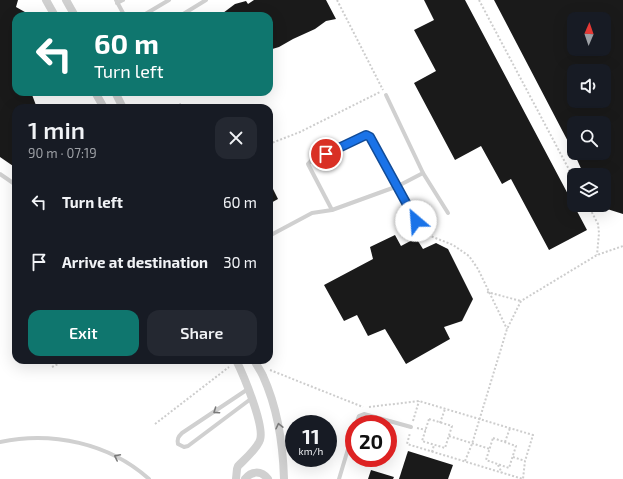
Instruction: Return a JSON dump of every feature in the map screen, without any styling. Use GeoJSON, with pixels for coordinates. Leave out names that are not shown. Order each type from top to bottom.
{"type":"FeatureCollection","features":[{"type":"Feature","properties":{"kind":"street"},"geometry":{"type":"LineString","coordinates":[[46,0],[53,12]]}},
{"type":"Feature","properties":{"kind":"street"},"geometry":{"type":"LineString","coordinates":[[66,0],[73,12]]}},
{"type":"Feature","properties":{"kind":"street"},"geometry":{"type":"LineString","coordinates":[[236,479],[238,466],[257,445],[261,438],[252,398],[237,364]]}},
{"type":"Feature","properties":{"kind":"street"},"geometry":{"type":"LineString","coordinates":[[256,364],[263,376],[281,431],[284,454],[284,479]]}},
{"type":"Feature","properties":{"kind":"street"},"geometry":{"type":"LineString","coordinates":[[244,479],[251,473],[256,472],[264,474],[268,479]]}},
{"type":"Feature","properties":{"kind":"lane"},"geometry":{"type":"LineString","coordinates":[[122,12],[116,2],[123,0]]}},
{"type":"Feature","properties":{"kind":"lane"},"geometry":{"type":"LineString","coordinates":[[149,12],[169,0]]}},
{"type":"Feature","properties":{"kind":"lane"},"geometry":{"type":"LineString","coordinates":[[186,12],[206,0]]}},
{"type":"Feature","properties":{"kind":"lane"},"geometry":{"type":"LineString","coordinates":[[386,95],[424,172],[448,213]]}},
{"type":"Feature","properties":{"kind":"lane"},"geometry":{"type":"LineString","coordinates":[[332,210],[308,164],[312,160],[366,135],[373,140],[422,232]]}},
{"type":"Feature","properties":{"kind":"lane"},"geometry":{"type":"LineString","coordinates":[[273,234],[312,213],[332,210],[398,186],[424,172]]}},
{"type":"Feature","properties":{"kind":"lane"},"geometry":{"type":"LineString","coordinates":[[0,174],[12,182]]}},
{"type":"Feature","properties":{"kind":"lane"},"geometry":{"type":"LineString","coordinates":[[249,389],[182,433],[177,441],[178,444],[184,447],[188,446],[252,398]]}},
{"type":"Feature","properties":{"kind":"lane"},"geometry":{"type":"LineString","coordinates":[[397,423],[411,427]]}},
{"type":"Feature","properties":{"kind":"lane"},"geometry":{"type":"LineString","coordinates":[[0,442],[27,438],[43,438],[75,442],[101,450],[121,459],[149,479]]}},
{"type":"Feature","properties":{"kind":"lane"},"geometry":{"type":"LineString","coordinates":[[339,479],[345,459]]}},
{"type":"Feature","properties":{"kind":"path"},"geometry":{"type":"LineString","coordinates":[[337,0],[386,95]]}},
{"type":"Feature","properties":{"kind":"path"},"geometry":{"type":"LineString","coordinates":[[479,0],[568,168]]}},
{"type":"Feature","properties":{"kind":"path"},"geometry":{"type":"LineString","coordinates":[[273,142],[300,132],[384,90]]}},
{"type":"Feature","properties":{"kind":"path"},"geometry":{"type":"LineString","coordinates":[[592,212],[598,224],[599,233],[597,255]]}},
{"type":"Feature","properties":{"kind":"path"},"geometry":{"type":"LineString","coordinates":[[422,232],[453,245],[469,256],[478,269],[507,329]]}},
{"type":"Feature","properties":{"kind":"path"},"geometry":{"type":"LineString","coordinates":[[465,461],[472,444],[507,329],[521,301],[597,255],[623,246]]}},
{"type":"Feature","properties":{"kind":"path"},"geometry":{"type":"LineString","coordinates":[[488,292],[521,301]]}},
{"type":"Feature","properties":{"kind":"path"},"geometry":{"type":"LineString","coordinates":[[52,367],[58,364]]}},
{"type":"Feature","properties":{"kind":"path"},"geometry":{"type":"LineString","coordinates":[[154,424],[232,364]]}},
{"type":"Feature","properties":{"kind":"path"},"geometry":{"type":"LineString","coordinates":[[270,369],[365,408],[419,401],[533,435],[525,461],[523,479],[407,444],[419,401]]}},
{"type":"Feature","properties":{"kind":"path"},"geometry":{"type":"LineString","coordinates":[[440,423],[445,409]]}},
{"type":"Feature","properties":{"kind":"path"},"geometry":{"type":"LineString","coordinates":[[429,419],[452,426],[449,436],[445,448],[422,441],[429,419]]}},
{"type":"Feature","properties":{"kind":"path"},"geometry":{"type":"LineString","coordinates":[[505,442],[510,428]]}},
{"type":"Feature","properties":{"kind":"path"},"geometry":{"type":"LineString","coordinates":[[449,436],[490,449]]}},
{"type":"Feature","properties":{"kind":"path"},"geometry":{"type":"LineString","coordinates":[[493,438],[505,442],[516,446],[509,468],[486,460],[493,438]]}},
{"type":"Feature","properties":{"kind":"path"},"geometry":{"type":"LineString","coordinates":[[432,452],[434,445]]}},
{"type":"Feature","properties":{"kind":"path"},"geometry":{"type":"LineString","coordinates":[[512,457],[525,461]]}},
{"type":"Feature","properties":{"kind":"path"},"geometry":{"type":"LineString","coordinates":[[498,464],[502,473]]}},
{"type":"Feature","properties":{"kind":"building"},"geometry":{"type":"Polygon","coordinates":[[[0,0],[18,0],[16,7],[25,12],[12,12],[12,96],[32,96],[36,104],[12,104],[12,165],[0,157],[0,0]]]}},
{"type":"Feature","properties":{"kind":"building"},"geometry":{"type":"Polygon","coordinates":[[[254,0],[326,0],[336,19],[326,21],[315,29],[273,49],[273,12],[224,12],[235,4],[246,1],[248,4],[254,0]]]}},
{"type":"Feature","properties":{"kind":"building"},"geometry":{"type":"Polygon","coordinates":[[[424,0],[465,0],[567,192],[567,212],[577,212],[587,230],[549,250],[511,179],[502,184],[481,146],[455,160],[414,83],[436,71],[414,30],[434,20],[424,0]]]}},
{"type":"Feature","properties":{"kind":"building"},"geometry":{"type":"Polygon","coordinates":[[[494,0],[623,0],[623,214],[611,210],[611,168],[581,168],[577,160],[611,160],[611,116],[567,116],[567,140],[494,0]]]}},
{"type":"Feature","properties":{"kind":"building"},"geometry":{"type":"Polygon","coordinates":[[[273,189],[278,199],[273,202],[273,189]]]}},
{"type":"Feature","properties":{"kind":"building"},"geometry":{"type":"Polygon","coordinates":[[[395,235],[401,246],[416,238],[423,249],[436,243],[448,249],[473,299],[462,321],[444,327],[450,339],[406,364],[385,329],[368,336],[357,315],[344,321],[324,285],[373,259],[370,247],[395,235]]]}},
{"type":"Feature","properties":{"kind":"building"},"geometry":{"type":"Polygon","coordinates":[[[408,451],[453,465],[448,479],[399,479],[408,451]]]}},
{"type":"Feature","properties":{"kind":"building"},"geometry":{"type":"Polygon","coordinates":[[[371,470],[394,477],[393,479],[368,479],[371,470]]]}},
{"type":"Feature","properties":{"kind":"route"},"geometry":{"type":"LineString","coordinates":[[326,154],[366,135],[370,137],[416,221]]}}]}
